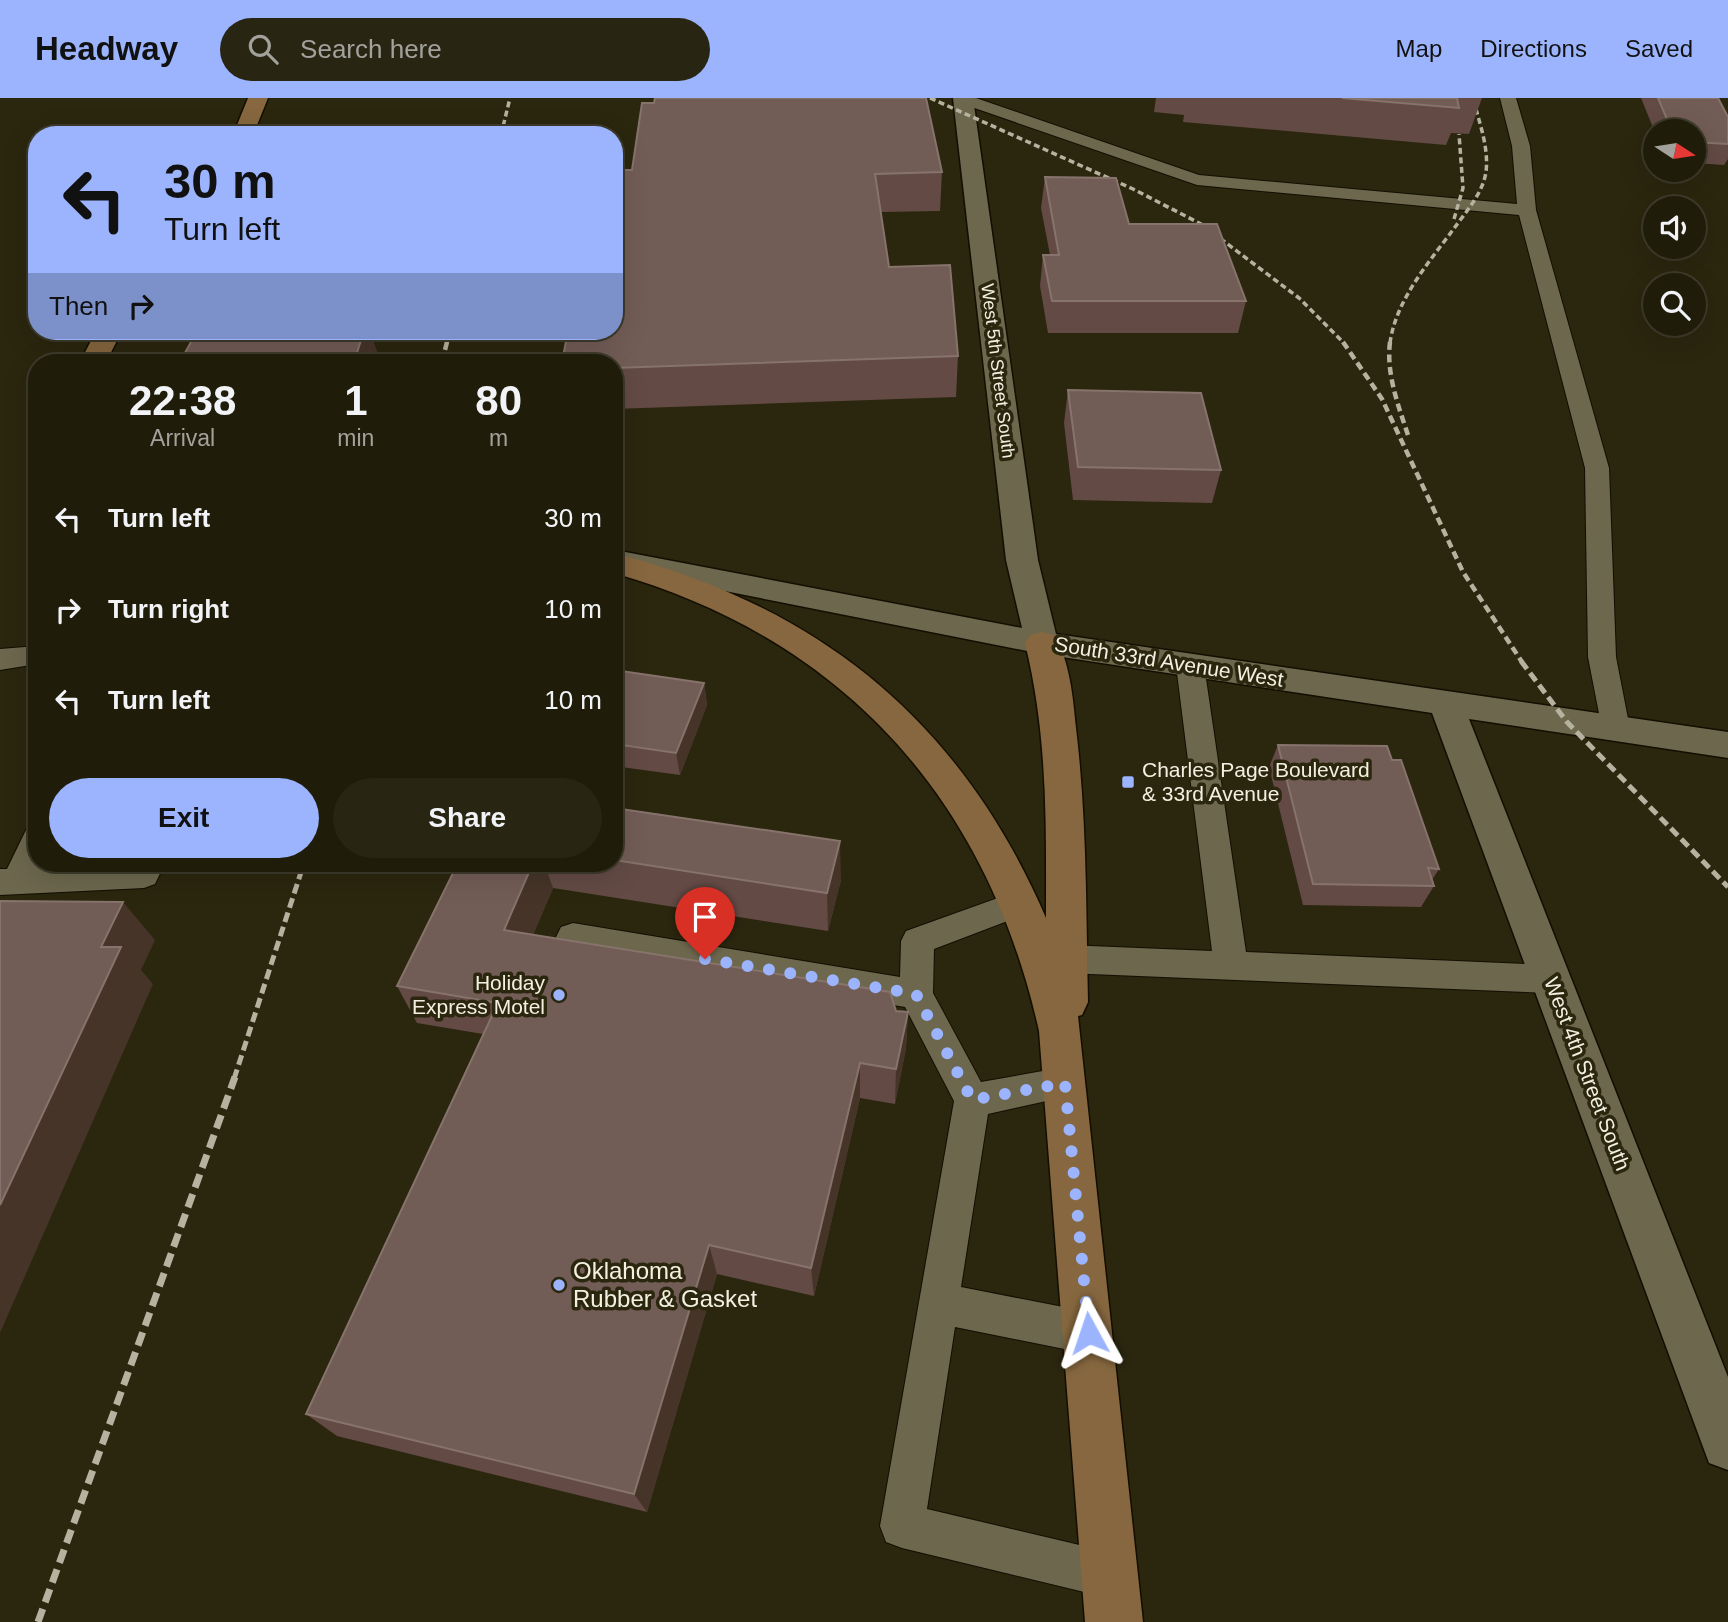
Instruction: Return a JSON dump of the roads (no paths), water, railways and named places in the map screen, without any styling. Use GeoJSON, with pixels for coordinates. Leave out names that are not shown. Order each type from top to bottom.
{"type":"FeatureCollection","features":[{"type":"Feature","properties":{"kind":"main road"},"geometry":{"type":"LineString","coordinates":[[247,126],[258,98]]}},
{"type":"Feature","properties":{"kind":"main road"},"geometry":{"type":"LineString","coordinates":[[623,564],[717,599],[773,627],[832,664],[876,702],[934,763],[983,832],[1020,903],[1046,973],[1060,1031],[1112,1598]]}},
{"type":"Feature","properties":{"kind":"main road"},"geometry":{"type":"LineString","coordinates":[[1042,643],[1055,694],[1064,782],[1067,1098]]}},
{"type":"Feature","properties":{"kind":"street","name":"West 5th Street South"},"geometry":{"type":"LineString","coordinates":[[963,98],[1022,560],[1042,643]]}},
{"type":"Feature","properties":{"kind":"street","name":"South 33rd Avenue West"},"geometry":{"type":"LineString","coordinates":[[623,563],[1042,643],[1728,745]]}},
{"type":"Feature","properties":{"kind":"street","name":"West 4th Street South"},"geometry":{"type":"LineString","coordinates":[[1446,704],[1728,1444]]}},
{"type":"Feature","properties":{"kind":"lane"},"geometry":{"type":"LineString","coordinates":[[963,98],[1197,180],[1527,210]]}},
{"type":"Feature","properties":{"kind":"lane"},"geometry":{"type":"LineString","coordinates":[[1508,98],[1521,146],[1527,210],[1597,468],[1602,657],[1616,729]]}},
{"type":"Feature","properties":{"kind":"lane"},"geometry":{"type":"LineString","coordinates":[[1034,107],[1041,126]]}},
{"type":"Feature","properties":{"kind":"lane"},"geometry":{"type":"LineString","coordinates":[[1,659],[28,656]]}},
{"type":"Feature","properties":{"kind":"lane"},"geometry":{"type":"LineString","coordinates":[[1190,665],[1231,965]]}},
{"type":"Feature","properties":{"kind":"lane"},"geometry":{"type":"LineString","coordinates":[[9,882],[28,853]]}},
{"type":"Feature","properties":{"kind":"lane"},"geometry":{"type":"LineString","coordinates":[[9,882],[145,872]]}},
{"type":"Feature","properties":{"kind":"lane"},"geometry":{"type":"LineString","coordinates":[[1020,903],[918,941],[916,994],[972,1100],[902,1526],[1112,1598]]}},
{"type":"Feature","properties":{"kind":"lane"},"geometry":{"type":"LineString","coordinates":[[573,937],[916,994]]}},
{"type":"Feature","properties":{"kind":"lane"},"geometry":{"type":"LineString","coordinates":[[1066,959],[1551,979]]}},
{"type":"Feature","properties":{"kind":"lane"},"geometry":{"type":"LineString","coordinates":[[972,1100],[1067,1098]]}},
{"type":"Feature","properties":{"kind":"lane"},"geometry":{"type":"LineString","coordinates":[[938,1303],[1089,1333]]}},
{"type":"Feature","properties":{"kind":"railway"},"geometry":{"type":"LineString","coordinates":[[503,126],[510,98]]}},
{"type":"Feature","properties":{"kind":"railway"},"geometry":{"type":"LineString","coordinates":[[930,98],[1133,189],[1201,224],[1299,298],[1343,342]]}},
{"type":"Feature","properties":{"kind":"railway"},"geometry":{"type":"LineString","coordinates":[[1390,343],[1407,295],[1471,205],[1484,179],[1487,163],[1485,144],[1473,98]]}},
{"type":"Feature","properties":{"kind":"railway"},"geometry":{"type":"LineString","coordinates":[[1454,219],[1463,188],[1459,134]]}},
{"type":"Feature","properties":{"kind":"railway"},"geometry":{"type":"LineString","coordinates":[[444,354],[447,342]]}},
{"type":"Feature","properties":{"kind":"railway"},"geometry":{"type":"LineString","coordinates":[[1343,342],[1382,399],[1463,572],[1522,662]]}},
{"type":"Feature","properties":{"kind":"railway"},"geometry":{"type":"LineString","coordinates":[[1390,342],[1391,377],[1408,435]]}},
{"type":"Feature","properties":{"kind":"railway"},"geometry":{"type":"LineString","coordinates":[[1521,661],[1567,722],[1728,887]]}},
{"type":"Feature","properties":{"kind":"railway"},"geometry":{"type":"LineString","coordinates":[[234,1079],[301,872]]}},
{"type":"Feature","properties":{"kind":"railway"},"geometry":{"type":"LineString","coordinates":[[38,1622],[235,1077]]}},
{"type":"Feature","properties":{"kind":"place","name":"Charles Page Boulevard & 33rd Avenue"},"geometry":{"type":"Point","coordinates":[1128,782]}},
{"type":"Feature","properties":{"kind":"place","name":"Holiday Express Motel"},"geometry":{"type":"Point","coordinates":[559,995]}},
{"type":"Feature","properties":{"kind":"place","name":"Oklahoma Rubber & Gasket"},"geometry":{"type":"Point","coordinates":[559,1285]}}]}
